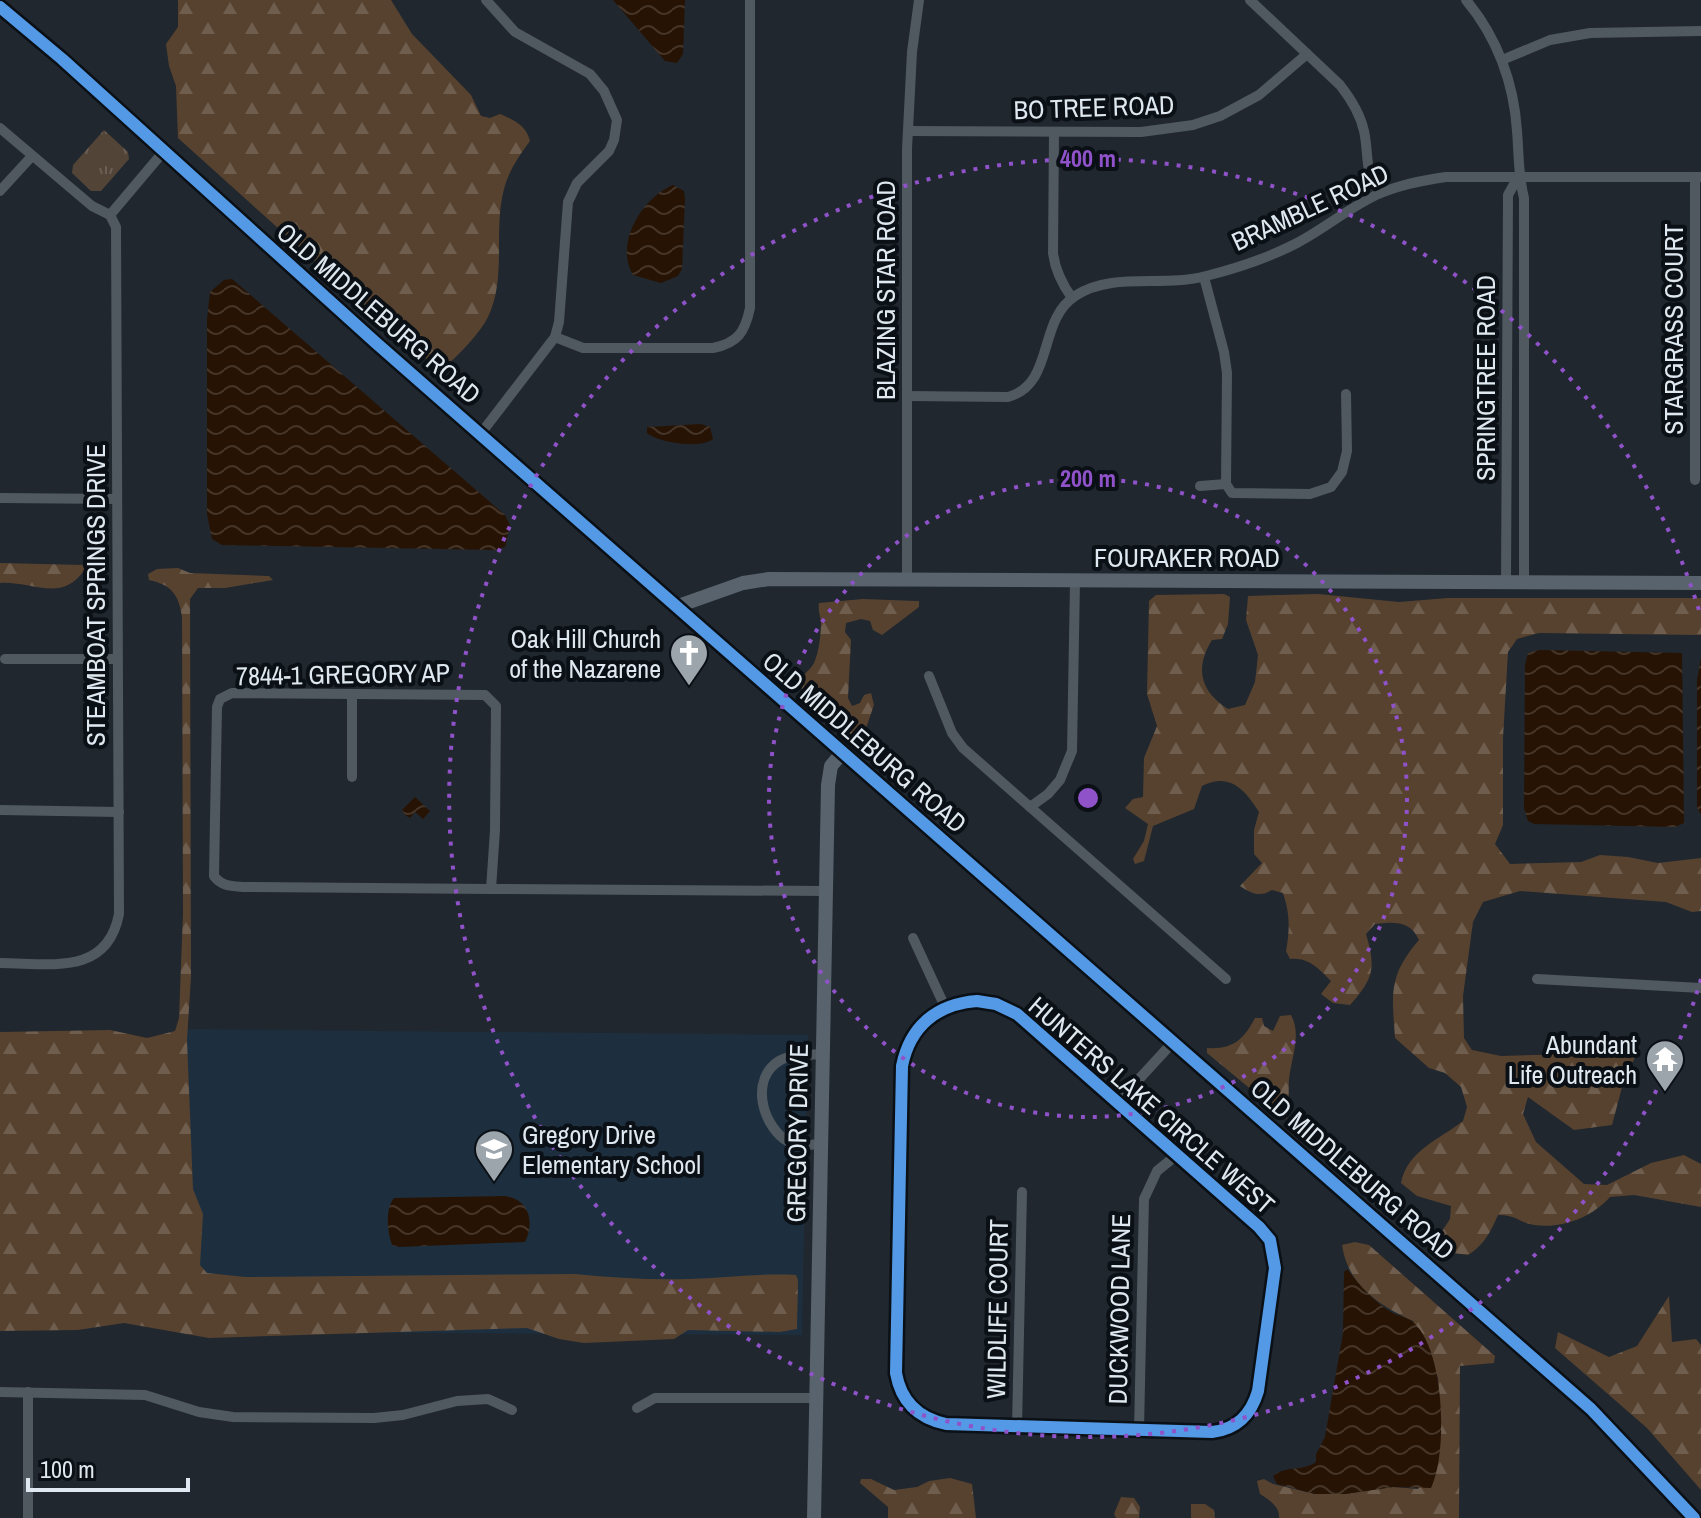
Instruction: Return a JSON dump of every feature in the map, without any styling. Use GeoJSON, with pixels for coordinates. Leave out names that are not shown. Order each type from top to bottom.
{"type":"FeatureCollection","features":[{"type":"Feature","properties":{"kind":"main road","name":"OLD MIDDLEBURG ROAD"},"geometry":{"type":"LineString","coordinates":[[0,7],[375,342],[482,432],[842,753],[1591,1409],[1694,1518]]}},
{"type":"Feature","properties":{"kind":"main road","name":"FOURAKER ROAD"},"geometry":{"type":"LineString","coordinates":[[678,606],[743,583],[769,579],[1701,583]]}},
{"type":"Feature","properties":{"kind":"main road","name":"GREGORY DRIVE"},"geometry":{"type":"LineString","coordinates":[[814,1518],[828,785],[831,766],[842,753]]}},
{"type":"Feature","properties":{"kind":"street"},"geometry":{"type":"LineString","coordinates":[[482,432],[555,337],[559,322],[568,202],[577,183],[609,151],[617,120],[604,91],[590,74],[515,32],[486,0]]}},
{"type":"Feature","properties":{"kind":"street"},"geometry":{"type":"LineString","coordinates":[[555,337],[583,348],[713,348],[728,345],[740,337],[750,308],[750,0]]}},
{"type":"Feature","properties":{"kind":"street","name":"BLAZING STAR ROAD"},"geometry":{"type":"LineString","coordinates":[[907,580],[908,131],[919,0]]}},
{"type":"Feature","properties":{"kind":"street"},"geometry":{"type":"LineString","coordinates":[[1250,0],[1340,85],[1357,109],[1372,181],[1380,193]]}},
{"type":"Feature","properties":{"kind":"street","name":"SPRINGTREE ROAD"},"geometry":{"type":"LineString","coordinates":[[1466,0],[1494,42],[1502,60],[1514,105],[1518,177],[1524,198],[1524,581]]}},
{"type":"Feature","properties":{"kind":"street"},"geometry":{"type":"LineString","coordinates":[[1502,60],[1550,40],[1590,33],[1701,31]]}},
{"type":"Feature","properties":{"kind":"street","name":"BO TREE ROAD"},"geometry":{"type":"LineString","coordinates":[[908,131],[1156,131],[1193,125],[1220,116],[1259,95],[1307,54]]}},
{"type":"Feature","properties":{"kind":"street"},"geometry":{"type":"LineString","coordinates":[[0,128],[92,206],[110,215],[164,151]]}},
{"type":"Feature","properties":{"kind":"street"},"geometry":{"type":"LineString","coordinates":[[907,396],[1008,397],[1018,395],[1034,381],[1054,319],[1072,298],[1063,286],[1053,253],[1054,132]]}},
{"type":"Feature","properties":{"kind":"street"},"geometry":{"type":"LineString","coordinates":[[0,191],[32,156]]}},
{"type":"Feature","properties":{"kind":"street","name":"BRAMBLE ROAD"},"geometry":{"type":"LineString","coordinates":[[1072,298],[1085,290],[1117,282],[1164,283],[1204,277],[1259,260],[1296,243],[1380,193],[1423,181],[1446,177],[1698,177]]}},
{"type":"Feature","properties":{"kind":"street","name":"SPRINGTREE ROAD"},"geometry":{"type":"LineString","coordinates":[[1506,581],[1508,195],[1518,177]]}},
{"type":"Feature","properties":{"kind":"street","name":"STARGRASS COURT"},"geometry":{"type":"LineString","coordinates":[[1695,480],[1698,177]]}},
{"type":"Feature","properties":{"kind":"street","name":"STEAMBOAT SPRINGS DRIVE"},"geometry":{"type":"LineString","coordinates":[[0,963],[75,963],[100,952],[109,942],[119,914],[116,227],[110,215]]}},
{"type":"Feature","properties":{"kind":"street"},"geometry":{"type":"LineString","coordinates":[[1204,277],[1227,373],[1226,484],[1232,493],[1310,494],[1331,487],[1342,472],[1347,451],[1346,394]]}},
{"type":"Feature","properties":{"kind":"street"},"geometry":{"type":"LineString","coordinates":[[1200,486],[1226,484]]}},
{"type":"Feature","properties":{"kind":"street"},"geometry":{"type":"LineString","coordinates":[[0,498],[117,499]]}},
{"type":"Feature","properties":{"kind":"street"},"geometry":{"type":"LineString","coordinates":[[1030,807],[1060,780],[1072,751],[1075,581]]}},
{"type":"Feature","properties":{"kind":"street"},"geometry":{"type":"LineString","coordinates":[[5,659],[117,659]]}},
{"type":"Feature","properties":{"kind":"street"},"geometry":{"type":"LineString","coordinates":[[929,676],[945,719],[958,742],[1226,979]]}},
{"type":"Feature","properties":{"kind":"street","name":"7844-1 GREGORY AP"},"geometry":{"type":"LineString","coordinates":[[491,889],[496,706],[485,695],[232,693],[220,699],[217,707],[214,876],[228,886],[245,887],[491,889],[825,891]]}},
{"type":"Feature","properties":{"kind":"street"},"geometry":{"type":"LineString","coordinates":[[352,694],[352,777]]}},
{"type":"Feature","properties":{"kind":"street"},"geometry":{"type":"LineString","coordinates":[[0,810],[119,812]]}},
{"type":"Feature","properties":{"kind":"street"},"geometry":{"type":"LineString","coordinates":[[913,938],[945,1007],[919,1026],[911,1038],[902,1066],[896,1373],[901,1392],[909,1405],[932,1421],[1139,1431]]}},
{"type":"Feature","properties":{"kind":"street"},"geometry":{"type":"LineString","coordinates":[[1537,979],[1701,988]]}},
{"type":"Feature","properties":{"kind":"street","name":"HUNTERS LAKE CIRCLE WEST"},"geometry":{"type":"LineString","coordinates":[[945,1007],[977,1001],[1007,1008],[1178,1154],[1270,1240],[1275,1268],[1254,1404],[1238,1424],[1222,1431],[1139,1431]]}},
{"type":"Feature","properties":{"kind":"street"},"geometry":{"type":"LineString","coordinates":[[1118,1102],[1174,1041]]}},
{"type":"Feature","properties":{"kind":"street"},"geometry":{"type":"LineString","coordinates":[[821,1144],[797,1145],[784,1139],[763,1109],[762,1085],[773,1066],[782,1059],[823,1054]]}},
{"type":"Feature","properties":{"kind":"street","name":"DUCKWOOD LANE"},"geometry":{"type":"LineString","coordinates":[[1139,1431],[1144,1199],[1157,1171],[1178,1154]]}},
{"type":"Feature","properties":{"kind":"street","name":"WILDLIFE COURT"},"geometry":{"type":"LineString","coordinates":[[1017,1427],[1022,1192]]}},
{"type":"Feature","properties":{"kind":"street"},"geometry":{"type":"LineString","coordinates":[[0,1392],[145,1395],[199,1412],[233,1417],[374,1418],[403,1415],[457,1401],[488,1399],[512,1410]]}},
{"type":"Feature","properties":{"kind":"street"},"geometry":{"type":"LineString","coordinates":[[28,1392],[28,1518]]}},
{"type":"Feature","properties":{"kind":"street"},"geometry":{"type":"LineString","coordinates":[[637,1408],[655,1398],[816,1398]]}},
{"type":"Feature","properties":{"kind":"shaded area","name":"Gregory Drive Elementary School"},"geometry":{"type":"Polygon","coordinates":[[[182,1029],[808,1035],[802,1335],[182,1332],[182,1029]]]}},
{"type":"Feature","properties":{"kind":"green space"},"geometry":{"type":"Polygon","coordinates":[[[178,0],[391,0],[412,34],[471,95],[481,116],[490,118],[500,114],[526,131],[530,141],[509,176],[501,205],[499,270],[494,302],[479,331],[444,368],[432,365],[411,343],[378,318],[178,138],[176,86],[166,44],[178,27],[178,0]]]}},
{"type":"Feature","properties":{"kind":"green space"},"geometry":{"type":"Polygon","coordinates":[[[104,130],[128,152],[129,159],[101,191],[91,191],[72,173],[73,165],[104,130]]]}},
{"type":"Feature","properties":{"kind":"green space"},"geometry":{"type":"Polygon","coordinates":[[[0,563],[84,565],[85,569],[67,586],[46,588],[0,583],[0,563]]]}},
{"type":"Feature","properties":{"kind":"green space"},"geometry":{"type":"Polygon","coordinates":[[[178,568],[190,573],[269,576],[273,580],[225,588],[198,588],[190,599],[191,977],[187,1040],[193,1189],[203,1214],[200,1265],[207,1273],[245,1277],[575,1274],[675,1279],[796,1275],[797,1329],[780,1332],[688,1330],[674,1339],[584,1343],[559,1339],[527,1328],[209,1338],[124,1323],[78,1330],[0,1331],[0,1032],[110,1030],[147,1038],[175,1031],[179,1018],[183,913],[182,617],[173,592],[149,580],[148,574],[157,569],[178,568]]]}},
{"type":"Feature","properties":{"kind":"green space"},"geometry":{"type":"Polygon","coordinates":[[[1224,594],[1230,597],[1228,624],[1222,639],[1212,640],[1202,670],[1206,687],[1228,709],[1245,705],[1255,682],[1258,655],[1246,620],[1248,596],[1318,594],[1399,602],[1448,598],[1701,598],[1701,635],[1539,633],[1517,639],[1508,652],[1503,738],[1503,825],[1495,844],[1510,864],[1581,862],[1600,855],[1658,863],[1701,858],[1701,911],[1692,912],[1666,902],[1520,891],[1483,902],[1473,922],[1463,996],[1464,1038],[1472,1050],[1501,1056],[1570,1054],[1593,1049],[1612,1036],[1636,1039],[1637,1054],[1625,1076],[1612,1125],[1574,1130],[1528,1097],[1523,1114],[1536,1142],[1584,1184],[1607,1185],[1651,1163],[1684,1155],[1701,1164],[1701,1207],[1634,1195],[1610,1197],[1586,1216],[1556,1225],[1534,1225],[1498,1215],[1486,1238],[1474,1251],[1468,1255],[1453,1253],[1439,1236],[1450,1219],[1451,1206],[1417,1196],[1401,1183],[1410,1162],[1463,1121],[1467,1107],[1461,1087],[1445,1073],[1429,1068],[1395,1038],[1394,986],[1402,964],[1419,940],[1415,933],[1400,924],[1375,924],[1366,934],[1371,972],[1358,996],[1350,1005],[1333,1003],[1321,994],[1331,981],[1308,962],[1290,959],[1286,951],[1289,922],[1283,893],[1272,890],[1255,894],[1240,886],[1262,863],[1254,854],[1254,830],[1259,812],[1242,790],[1229,782],[1212,782],[1202,786],[1194,809],[1153,826],[1144,861],[1135,864],[1133,859],[1144,841],[1148,824],[1125,808],[1133,799],[1143,797],[1144,758],[1157,726],[1147,694],[1149,601],[1156,595],[1224,594]]]}},
{"type":"Feature","properties":{"kind":"green space"},"geometry":{"type":"Polygon","coordinates":[[[863,599],[919,601],[919,607],[882,635],[873,630],[870,621],[861,619],[846,623],[845,632],[851,640],[848,698],[852,706],[871,693],[874,705],[866,728],[878,745],[876,749],[863,747],[798,685],[817,654],[821,627],[819,603],[863,599]]]}},
{"type":"Feature","properties":{"kind":"green space"},"geometry":{"type":"Polygon","coordinates":[[[1291,1015],[1296,1039],[1287,1119],[1207,1053],[1207,1048],[1237,1042],[1255,1018],[1262,1018],[1264,1026],[1273,1031],[1280,1016],[1291,1015]]]}},
{"type":"Feature","properties":{"kind":"green space"},"geometry":{"type":"Polygon","coordinates":[[[1355,1242],[1369,1245],[1495,1356],[1494,1363],[1460,1366],[1459,1518],[1279,1518],[1276,1507],[1260,1494],[1257,1481],[1264,1479],[1315,1494],[1345,1494],[1393,1487],[1418,1489],[1440,1448],[1438,1378],[1413,1321],[1377,1300],[1351,1272],[1342,1245],[1355,1242]]]}},
{"type":"Feature","properties":{"kind":"green space"},"geometry":{"type":"Polygon","coordinates":[[[1669,1296],[1672,1342],[1696,1339],[1701,1345],[1701,1490],[1647,1428],[1555,1348],[1558,1332],[1609,1357],[1637,1346],[1669,1296]]]}},
{"type":"Feature","properties":{"kind":"green space"},"geometry":{"type":"Polygon","coordinates":[[[950,1478],[972,1484],[976,1518],[888,1518],[888,1507],[860,1483],[861,1479],[871,1479],[894,1490],[950,1478]]]}},
{"type":"Feature","properties":{"kind":"green space"},"geometry":{"type":"Polygon","coordinates":[[[1121,1497],[1134,1498],[1140,1507],[1139,1518],[1116,1518],[1114,1514],[1121,1497]]]}},
{"type":"Feature","properties":{"kind":"green space"},"geometry":{"type":"Polygon","coordinates":[[[1191,1504],[1205,1504],[1214,1510],[1215,1518],[1191,1518],[1191,1504]]]}},
{"type":"Feature","properties":{"kind":"water"},"geometry":{"type":"Polygon","coordinates":[[[613,0],[685,0],[683,54],[677,63],[665,61],[613,0]]]}},
{"type":"Feature","properties":{"kind":"water"},"geometry":{"type":"Polygon","coordinates":[[[673,185],[684,191],[685,199],[682,269],[678,276],[661,283],[633,275],[627,249],[634,223],[642,211],[651,200],[673,185]]]}},
{"type":"Feature","properties":{"kind":"water"},"geometry":{"type":"Polygon","coordinates":[[[232,279],[505,515],[510,525],[505,547],[494,550],[222,545],[212,539],[207,514],[207,320],[210,292],[224,280],[232,279]]]}},
{"type":"Feature","properties":{"kind":"water"},"geometry":{"type":"Polygon","coordinates":[[[701,424],[710,427],[713,439],[699,444],[661,440],[647,433],[647,427],[701,424]]]}},
{"type":"Feature","properties":{"kind":"water"},"geometry":{"type":"Polygon","coordinates":[[[1540,650],[1682,653],[1684,823],[1675,827],[1534,824],[1528,821],[1524,808],[1525,665],[1528,653],[1540,650]]]}},
{"type":"Feature","properties":{"kind":"water"},"geometry":{"type":"Polygon","coordinates":[[[1701,658],[1701,815],[1697,807],[1697,680],[1701,658]]]}},
{"type":"Feature","properties":{"kind":"water"},"geometry":{"type":"Polygon","coordinates":[[[415,797],[430,811],[423,819],[415,812],[410,818],[402,810],[415,797]]]}},
{"type":"Feature","properties":{"kind":"water"},"geometry":{"type":"Polygon","coordinates":[[[505,1196],[520,1202],[528,1213],[529,1227],[525,1242],[392,1245],[388,1220],[394,1198],[505,1196]]]}},
{"type":"Feature","properties":{"kind":"water"},"geometry":{"type":"Polygon","coordinates":[[[1347,1269],[1378,1303],[1413,1322],[1424,1335],[1432,1354],[1441,1427],[1440,1451],[1431,1488],[1393,1487],[1345,1494],[1315,1494],[1277,1484],[1273,1476],[1316,1462],[1316,1454],[1325,1437],[1343,1333],[1344,1272],[1347,1269]]]}},
{"type":"Feature","properties":{"kind":"cycle path"},"geometry":{"type":"LineString","coordinates":[[0,7],[62,59],[375,342],[1591,1409],[1694,1518]]}},
{"type":"Feature","properties":{"kind":"cycle path"},"geometry":{"type":"LineString","coordinates":[[977,1001],[996,1004],[1017,1014],[1270,1240],[1275,1268],[1258,1391],[1247,1414],[1236,1424],[1212,1432],[946,1424],[919,1413],[902,1392],[896,1373],[902,1066],[911,1039],[928,1020],[950,1007],[977,1001]]}},
{"type":"Feature","properties":{"kind":"place","name":"Oak Hill Church of the Nazarene"},"geometry":{"type":"Point","coordinates":[689,687]}},
{"type":"Feature","properties":{"kind":"place","name":"Abundant Life Outreach"},"geometry":{"type":"Point","coordinates":[1665,1093]}},
{"type":"Feature","properties":{"kind":"place","name":"Gregory Drive Elementary School"},"geometry":{"type":"Point","coordinates":[494,1183]}}]}
